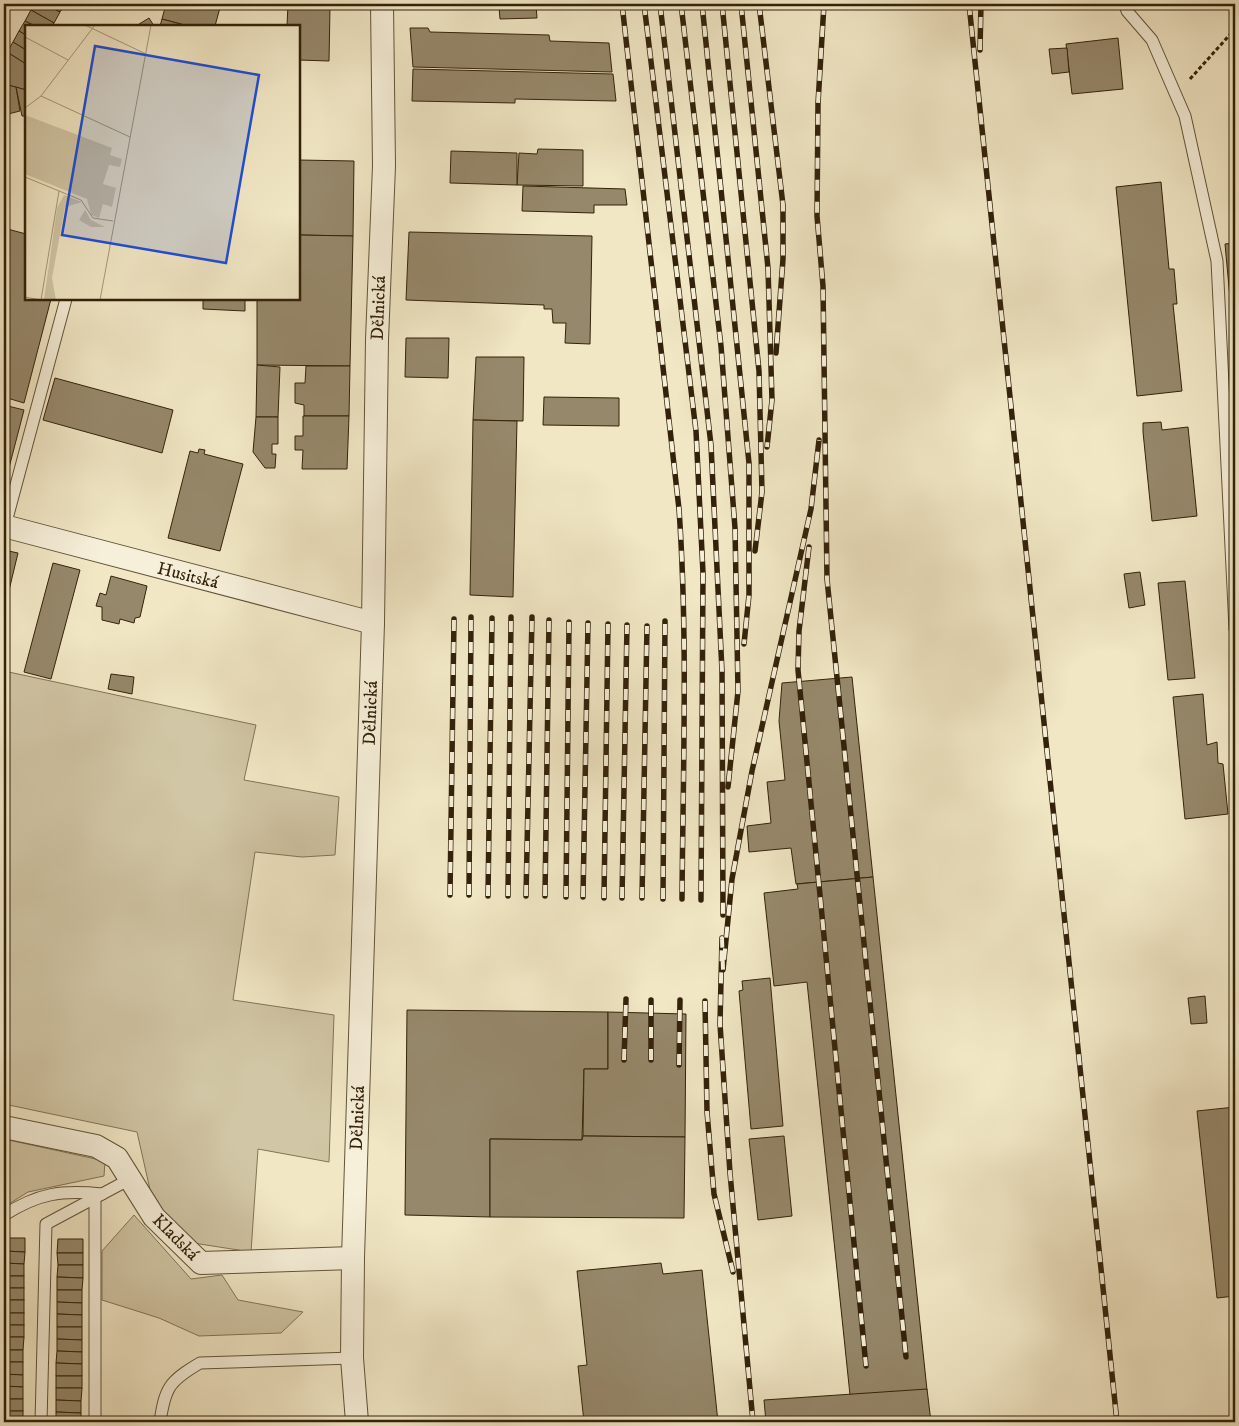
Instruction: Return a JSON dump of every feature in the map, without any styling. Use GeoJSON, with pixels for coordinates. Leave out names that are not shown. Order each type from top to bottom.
{"type":"FeatureCollection","features":[{"type":"Feature","properties":{"kind":"street","name":"Dělnická"},"geometry":{"type":"LineString","coordinates":[[357,1422],[352,1358],[353,1258],[373,623],[377,340],[384,166],[382,4]]}},
{"type":"Feature","properties":{"kind":"street","name":"Husitská"},"geometry":{"type":"LineString","coordinates":[[4,526],[373,623]]}},
{"type":"Feature","properties":{"kind":"street","name":"Kladská"},"geometry":{"type":"LineString","coordinates":[[4,1127],[96,1146],[117,1158],[132,1178],[154,1217],[201,1263],[353,1258]]}},
{"type":"Feature","properties":{"kind":"lane"},"geometry":{"type":"LineString","coordinates":[[1125,4],[1127,11],[1152,40],[1185,116],[1217,261],[1235,629]]}},
{"type":"Feature","properties":{"kind":"lane"},"geometry":{"type":"LineString","coordinates":[[4,526],[66,300]]}},
{"type":"Feature","properties":{"kind":"lane"},"geometry":{"type":"LineString","coordinates":[[41,1422],[46,1224],[132,1178]]}},
{"type":"Feature","properties":{"kind":"lane"},"geometry":{"type":"LineString","coordinates":[[4,1215],[19,1206],[45,1196],[70,1191],[99,1196]]}},
{"type":"Feature","properties":{"kind":"lane"},"geometry":{"type":"LineString","coordinates":[[96,1422],[99,1196]]}},
{"type":"Feature","properties":{"kind":"lane"},"geometry":{"type":"LineString","coordinates":[[160,1422],[164,1395],[180,1375],[200,1363],[352,1358]]}},
{"type":"Feature","properties":{"kind":"path"},"geometry":{"type":"LineString","coordinates":[[1176,95],[1235,29]]}},
{"type":"Feature","properties":{"kind":"shaded area"},"geometry":{"type":"Polygon","coordinates":[[[4,671],[256,725],[244,780],[339,797],[335,855],[302,857],[255,852],[233,1000],[334,1015],[329,1162],[258,1149],[251,1252],[187,1242],[153,1203],[137,1132],[4,1104],[4,671]]]}},
{"type":"Feature","properties":{"kind":"shaded area"},"geometry":{"type":"Polygon","coordinates":[[[4,1139],[105,1161],[104,1176],[28,1192],[4,1207],[4,1139]]]}},
{"type":"Feature","properties":{"kind":"shaded area"},"geometry":{"type":"Polygon","coordinates":[[[134,1215],[191,1279],[222,1275],[238,1300],[303,1312],[281,1333],[199,1336],[159,1318],[102,1300],[102,1251],[134,1215]]]}},
{"type":"Feature","properties":{"kind":"building"},"geometry":{"type":"Polygon","coordinates":[[[35,4],[45,4],[60,12],[54,23],[31,10],[35,4]]]}},
{"type":"Feature","properties":{"kind":"building"},"geometry":{"type":"Polygon","coordinates":[[[45,4],[65,4],[60,12],[45,4]]]}},
{"type":"Feature","properties":{"kind":"building"},"geometry":{"type":"Polygon","coordinates":[[[166,4],[221,4],[215,25],[184,25],[162,19],[166,4]]]}},
{"type":"Feature","properties":{"kind":"building"},"geometry":{"type":"Polygon","coordinates":[[[288,4],[319,4],[330,7],[329,61],[300,60],[300,25],[287,25],[288,4]]]}},
{"type":"Feature","properties":{"kind":"building"},"geometry":{"type":"Polygon","coordinates":[[[412,4],[536,4],[537,18],[500,19],[499,7],[412,9],[412,4]]]}},
{"type":"Feature","properties":{"kind":"building"},"geometry":{"type":"Polygon","coordinates":[[[31,10],[54,23],[53,25],[33,25],[25,21],[31,10]]]}},
{"type":"Feature","properties":{"kind":"building"},"geometry":{"type":"Polygon","coordinates":[[[149,18],[153,25],[138,25],[149,18]]]}},
{"type":"Feature","properties":{"kind":"building"},"geometry":{"type":"Polygon","coordinates":[[[162,19],[184,25],[160,25],[162,19]]]}},
{"type":"Feature","properties":{"kind":"building"},"geometry":{"type":"Polygon","coordinates":[[[25,21],[33,25],[25,25],[25,34],[19,31],[25,21]]]}},
{"type":"Feature","properties":{"kind":"building"},"geometry":{"type":"Polygon","coordinates":[[[410,28],[428,28],[430,32],[549,35],[550,41],[609,43],[612,72],[413,67],[410,28]]]}},
{"type":"Feature","properties":{"kind":"building"},"geometry":{"type":"Polygon","coordinates":[[[19,31],[25,34],[25,49],[13,42],[19,31]]]}},
{"type":"Feature","properties":{"kind":"building"},"geometry":{"type":"Polygon","coordinates":[[[1118,38],[1123,89],[1072,94],[1066,44],[1118,38]]]}},
{"type":"Feature","properties":{"kind":"building"},"geometry":{"type":"Polygon","coordinates":[[[13,42],[25,49],[25,63],[7,52],[13,42]]]}},
{"type":"Feature","properties":{"kind":"building"},"geometry":{"type":"Polygon","coordinates":[[[1067,48],[1069,72],[1052,74],[1049,49],[1067,48]]]}},
{"type":"Feature","properties":{"kind":"building"},"geometry":{"type":"Polygon","coordinates":[[[7,52],[25,63],[25,90],[4,84],[4,58],[7,52]]]}},
{"type":"Feature","properties":{"kind":"building"},"geometry":{"type":"Polygon","coordinates":[[[413,69],[613,74],[616,101],[515,99],[515,103],[412,101],[413,69]]]}},
{"type":"Feature","properties":{"kind":"building"},"geometry":{"type":"Polygon","coordinates":[[[4,84],[16,87],[20,111],[8,114],[4,84]]]}},
{"type":"Feature","properties":{"kind":"building"},"geometry":{"type":"Polygon","coordinates":[[[16,87],[25,90],[25,116],[22,116],[16,87]]]}},
{"type":"Feature","properties":{"kind":"building"},"geometry":{"type":"Polygon","coordinates":[[[538,149],[583,150],[583,186],[517,185],[519,153],[537,154],[538,149]]]}},
{"type":"Feature","properties":{"kind":"building"},"geometry":{"type":"Polygon","coordinates":[[[451,151],[517,153],[517,185],[450,183],[451,151]]]}},
{"type":"Feature","properties":{"kind":"building"},"geometry":{"type":"Polygon","coordinates":[[[300,160],[354,161],[353,236],[300,235],[300,160]]]}},
{"type":"Feature","properties":{"kind":"building"},"geometry":{"type":"Polygon","coordinates":[[[1161,182],[1169,269],[1174,269],[1177,304],[1173,304],[1182,391],[1137,396],[1116,187],[1161,182]]]}},
{"type":"Feature","properties":{"kind":"building"},"geometry":{"type":"Polygon","coordinates":[[[523,186],[625,189],[627,205],[594,205],[594,213],[522,211],[523,186]]]}},
{"type":"Feature","properties":{"kind":"building"},"geometry":{"type":"Polygon","coordinates":[[[4,228],[25,234],[25,300],[51,300],[24,403],[4,397],[4,228]]]}},
{"type":"Feature","properties":{"kind":"building"},"geometry":{"type":"Polygon","coordinates":[[[409,232],[592,236],[590,344],[565,343],[566,323],[553,323],[552,309],[544,309],[544,305],[406,300],[409,232]]]}},
{"type":"Feature","properties":{"kind":"building"},"geometry":{"type":"Polygon","coordinates":[[[300,235],[353,236],[350,366],[257,365],[257,300],[300,300],[300,235]]]}},
{"type":"Feature","properties":{"kind":"building"},"geometry":{"type":"Polygon","coordinates":[[[1235,243],[1235,297],[1230,298],[1225,244],[1235,243]]]}},
{"type":"Feature","properties":{"kind":"building"},"geometry":{"type":"Polygon","coordinates":[[[203,300],[245,300],[245,311],[203,309],[203,300]]]}},
{"type":"Feature","properties":{"kind":"building"},"geometry":{"type":"Polygon","coordinates":[[[406,338],[449,338],[448,378],[405,377],[406,338]]]}},
{"type":"Feature","properties":{"kind":"building"},"geometry":{"type":"Polygon","coordinates":[[[476,357],[524,357],[523,421],[473,420],[476,357]]]}},
{"type":"Feature","properties":{"kind":"building"},"geometry":{"type":"Polygon","coordinates":[[[257,365],[280,367],[278,417],[256,417],[257,365]]]}},
{"type":"Feature","properties":{"kind":"building"},"geometry":{"type":"Polygon","coordinates":[[[306,366],[350,366],[349,416],[304,416],[304,405],[295,403],[295,383],[305,383],[306,366]]]}},
{"type":"Feature","properties":{"kind":"building"},"geometry":{"type":"Polygon","coordinates":[[[55,378],[173,410],[162,453],[43,420],[55,378]]]}},
{"type":"Feature","properties":{"kind":"building"},"geometry":{"type":"Polygon","coordinates":[[[544,397],[619,398],[619,426],[543,425],[544,397]]]}},
{"type":"Feature","properties":{"kind":"building"},"geometry":{"type":"Polygon","coordinates":[[[4,405],[24,410],[4,487],[4,405]]]}},
{"type":"Feature","properties":{"kind":"building"},"geometry":{"type":"Polygon","coordinates":[[[303,416],[349,416],[347,469],[302,469],[303,450],[295,450],[295,436],[303,436],[303,416]]]}},
{"type":"Feature","properties":{"kind":"building"},"geometry":{"type":"Polygon","coordinates":[[[256,417],[278,417],[278,444],[272,444],[272,454],[276,454],[275,468],[265,468],[253,452],[256,417]]]}},
{"type":"Feature","properties":{"kind":"building"},"geometry":{"type":"Polygon","coordinates":[[[473,420],[517,421],[513,597],[470,595],[473,420]]]}},
{"type":"Feature","properties":{"kind":"building"},"geometry":{"type":"Polygon","coordinates":[[[1161,422],[1162,430],[1188,427],[1197,516],[1152,521],[1143,423],[1161,422]]]}},
{"type":"Feature","properties":{"kind":"building"},"geometry":{"type":"Polygon","coordinates":[[[199,449],[205,450],[204,454],[243,464],[220,551],[168,538],[190,451],[198,453],[199,449]]]}},
{"type":"Feature","properties":{"kind":"building"},"geometry":{"type":"Polygon","coordinates":[[[4,550],[18,553],[4,611],[4,550]]]}},
{"type":"Feature","properties":{"kind":"building"},"geometry":{"type":"Polygon","coordinates":[[[53,563],[80,570],[51,679],[24,672],[53,563]]]}},
{"type":"Feature","properties":{"kind":"building"},"geometry":{"type":"Polygon","coordinates":[[[1140,572],[1145,605],[1129,608],[1124,574],[1140,572]]]}},
{"type":"Feature","properties":{"kind":"building"},"geometry":{"type":"Polygon","coordinates":[[[111,576],[147,586],[140,617],[135,618],[134,623],[120,619],[119,624],[102,620],[102,607],[96,606],[100,593],[106,595],[111,576]]]}},
{"type":"Feature","properties":{"kind":"building"},"geometry":{"type":"Polygon","coordinates":[[[1185,581],[1195,678],[1168,680],[1158,583],[1185,581]]]}},
{"type":"Feature","properties":{"kind":"building"},"geometry":{"type":"Polygon","coordinates":[[[111,674],[134,677],[132,694],[108,689],[111,674]]]}},
{"type":"Feature","properties":{"kind":"building"},"geometry":{"type":"Polygon","coordinates":[[[852,677],[873,877],[796,884],[791,848],[749,852],[747,826],[771,823],[767,782],[785,780],[779,721],[782,683],[852,677]]]}},
{"type":"Feature","properties":{"kind":"building"},"geometry":{"type":"Polygon","coordinates":[[[1203,694],[1207,745],[1217,742],[1218,763],[1223,764],[1228,814],[1185,819],[1173,697],[1203,694]]]}},
{"type":"Feature","properties":{"kind":"building"},"geometry":{"type":"Polygon","coordinates":[[[873,877],[927,1390],[850,1395],[807,982],[774,986],[764,893],[798,889],[797,884],[873,877]]]}},
{"type":"Feature","properties":{"kind":"building"},"geometry":{"type":"Polygon","coordinates":[[[770,978],[783,1126],[751,1129],[739,991],[743,990],[742,981],[770,978]]]}},
{"type":"Feature","properties":{"kind":"building"},"geometry":{"type":"Polygon","coordinates":[[[1205,996],[1207,1023],[1191,1024],[1188,998],[1205,996]]]}},
{"type":"Feature","properties":{"kind":"building"},"geometry":{"type":"Polygon","coordinates":[[[407,1010],[608,1012],[608,1069],[584,1069],[582,1140],[490,1139],[490,1217],[405,1215],[407,1010]]]}},
{"type":"Feature","properties":{"kind":"building"},"geometry":{"type":"Polygon","coordinates":[[[608,1012],[686,1014],[685,1137],[583,1136],[584,1069],[608,1069],[608,1012]]]}},
{"type":"Feature","properties":{"kind":"building"},"geometry":{"type":"Polygon","coordinates":[[[1235,1107],[1235,1296],[1217,1298],[1197,1111],[1235,1107]]]}},
{"type":"Feature","properties":{"kind":"building"},"geometry":{"type":"Polygon","coordinates":[[[583,1136],[685,1137],[684,1218],[490,1217],[490,1139],[582,1140],[583,1136]]]}},
{"type":"Feature","properties":{"kind":"building"},"geometry":{"type":"Polygon","coordinates":[[[784,1136],[792,1216],[758,1220],[749,1139],[784,1136]]]}},
{"type":"Feature","properties":{"kind":"building"},"geometry":{"type":"Polygon","coordinates":[[[4,1238],[25,1238],[25,1252],[4,1251],[4,1238]]]}},
{"type":"Feature","properties":{"kind":"building"},"geometry":{"type":"Polygon","coordinates":[[[58,1239],[83,1239],[83,1253],[57,1253],[58,1239]]]}},
{"type":"Feature","properties":{"kind":"building"},"geometry":{"type":"Polygon","coordinates":[[[4,1251],[25,1252],[24,1264],[4,1263],[4,1251]]]}},
{"type":"Feature","properties":{"kind":"building"},"geometry":{"type":"Polygon","coordinates":[[[57,1253],[83,1253],[83,1265],[58,1265],[57,1253]]]}},
{"type":"Feature","properties":{"kind":"building"},"geometry":{"type":"Polygon","coordinates":[[[4,1263],[24,1264],[24,1276],[4,1276],[4,1263]]]}},
{"type":"Feature","properties":{"kind":"building"},"geometry":{"type":"Polygon","coordinates":[[[661,1263],[663,1274],[702,1270],[718,1422],[584,1422],[578,1366],[587,1365],[577,1271],[661,1263]]]}},
{"type":"Feature","properties":{"kind":"building"},"geometry":{"type":"Polygon","coordinates":[[[58,1265],[83,1265],[83,1278],[57,1277],[58,1265]]]}},
{"type":"Feature","properties":{"kind":"building"},"geometry":{"type":"Polygon","coordinates":[[[4,1276],[24,1276],[24,1288],[4,1288],[4,1276]]]}},
{"type":"Feature","properties":{"kind":"building"},"geometry":{"type":"Polygon","coordinates":[[[57,1277],[83,1278],[82,1290],[57,1290],[57,1277]]]}},
{"type":"Feature","properties":{"kind":"building"},"geometry":{"type":"Polygon","coordinates":[[[4,1288],[24,1288],[24,1300],[4,1300],[4,1288]]]}},
{"type":"Feature","properties":{"kind":"building"},"geometry":{"type":"Polygon","coordinates":[[[57,1290],[82,1290],[82,1303],[57,1302],[57,1290]]]}},
{"type":"Feature","properties":{"kind":"building"},"geometry":{"type":"Polygon","coordinates":[[[4,1300],[24,1300],[24,1313],[4,1313],[4,1300]]]}},
{"type":"Feature","properties":{"kind":"building"},"geometry":{"type":"Polygon","coordinates":[[[57,1302],[82,1303],[82,1315],[57,1314],[57,1302]]]}},
{"type":"Feature","properties":{"kind":"building"},"geometry":{"type":"Polygon","coordinates":[[[4,1313],[24,1313],[24,1325],[4,1325],[4,1313]]]}},
{"type":"Feature","properties":{"kind":"building"},"geometry":{"type":"Polygon","coordinates":[[[57,1314],[82,1315],[82,1327],[57,1327],[57,1314]]]}},
{"type":"Feature","properties":{"kind":"building"},"geometry":{"type":"Polygon","coordinates":[[[4,1325],[24,1325],[24,1337],[4,1337],[4,1325]]]}},
{"type":"Feature","properties":{"kind":"building"},"geometry":{"type":"Polygon","coordinates":[[[57,1327],[82,1327],[82,1340],[57,1339],[57,1327]]]}},
{"type":"Feature","properties":{"kind":"building"},"geometry":{"type":"Polygon","coordinates":[[[4,1337],[24,1337],[23,1350],[4,1350],[4,1337]]]}},
{"type":"Feature","properties":{"kind":"building"},"geometry":{"type":"Polygon","coordinates":[[[57,1339],[82,1340],[82,1352],[57,1351],[57,1339]]]}},
{"type":"Feature","properties":{"kind":"building"},"geometry":{"type":"Polygon","coordinates":[[[4,1350],[23,1350],[23,1362],[4,1362],[4,1350]]]}},
{"type":"Feature","properties":{"kind":"building"},"geometry":{"type":"Polygon","coordinates":[[[57,1351],[82,1352],[82,1364],[56,1363],[57,1351]]]}},
{"type":"Feature","properties":{"kind":"building"},"geometry":{"type":"Polygon","coordinates":[[[4,1362],[23,1362],[23,1375],[4,1374],[4,1362]]]}},
{"type":"Feature","properties":{"kind":"building"},"geometry":{"type":"Polygon","coordinates":[[[56,1363],[82,1364],[82,1376],[56,1376],[56,1363]]]}},
{"type":"Feature","properties":{"kind":"building"},"geometry":{"type":"Polygon","coordinates":[[[4,1374],[23,1375],[23,1387],[4,1386],[4,1374]]]}},
{"type":"Feature","properties":{"kind":"building"},"geometry":{"type":"Polygon","coordinates":[[[56,1376],[82,1376],[82,1388],[56,1388],[56,1376]]]}},
{"type":"Feature","properties":{"kind":"building"},"geometry":{"type":"Polygon","coordinates":[[[4,1386],[23,1387],[23,1399],[4,1399],[4,1386]]]}},
{"type":"Feature","properties":{"kind":"building"},"geometry":{"type":"Polygon","coordinates":[[[56,1388],[82,1388],[81,1401],[56,1400],[56,1388]]]}},
{"type":"Feature","properties":{"kind":"building"},"geometry":{"type":"Polygon","coordinates":[[[927,1389],[931,1422],[766,1422],[764,1400],[927,1389]]]}},
{"type":"Feature","properties":{"kind":"building"},"geometry":{"type":"Polygon","coordinates":[[[4,1399],[23,1399],[23,1411],[4,1411],[4,1399]]]}},
{"type":"Feature","properties":{"kind":"building"},"geometry":{"type":"Polygon","coordinates":[[[56,1400],[81,1401],[81,1413],[56,1412],[56,1400]]]}},
{"type":"Feature","properties":{"kind":"building"},"geometry":{"type":"Polygon","coordinates":[[[4,1411],[23,1411],[23,1422],[4,1422],[4,1411]]]}},
{"type":"Feature","properties":{"kind":"building"},"geometry":{"type":"Polygon","coordinates":[[[56,1412],[81,1413],[81,1422],[56,1422],[56,1412]]]}},
{"type":"Feature","properties":{"kind":"railway"},"geometry":{"type":"LineString","coordinates":[[622,4],[679,509],[684,655],[682,899]]}},
{"type":"Feature","properties":{"kind":"railway"},"geometry":{"type":"LineString","coordinates":[[644,4],[696,431],[703,573],[701,900]]}},
{"type":"Feature","properties":{"kind":"railway"},"geometry":{"type":"LineString","coordinates":[[660,4],[711,445],[722,671],[723,915]]}},
{"type":"Feature","properties":{"kind":"railway"},"geometry":{"type":"LineString","coordinates":[[681,4],[721,346],[735,528],[738,691],[728,787]]}},
{"type":"Feature","properties":{"kind":"railway"},"geometry":{"type":"LineString","coordinates":[[702,4],[749,463],[749,595],[744,644]]}},
{"type":"Feature","properties":{"kind":"railway"},"geometry":{"type":"LineString","coordinates":[[722,4],[759,371],[762,492],[755,551]]}},
{"type":"Feature","properties":{"kind":"railway"},"geometry":{"type":"LineString","coordinates":[[741,4],[768,268],[772,400],[767,447]]}},
{"type":"Feature","properties":{"kind":"railway"},"geometry":{"type":"LineString","coordinates":[[759,4],[783,205],[783,259],[776,353]]}},
{"type":"Feature","properties":{"kind":"railway"},"geometry":{"type":"LineString","coordinates":[[824,4],[818,103],[817,216],[823,286],[827,579],[906,1357]]}},
{"type":"Feature","properties":{"kind":"railway"},"geometry":{"type":"LineString","coordinates":[[969,4],[1117,1422]]}},
{"type":"Feature","properties":{"kind":"railway"},"geometry":{"type":"LineString","coordinates":[[980,50],[981,4]]}},
{"type":"Feature","properties":{"kind":"railway"},"geometry":{"type":"LineString","coordinates":[[753,1422],[730,1173],[720,1024],[722,938],[723,970],[732,879],[752,771],[811,509],[819,440]]}},
{"type":"Feature","properties":{"kind":"railway"},"geometry":{"type":"LineString","coordinates":[[809,547],[799,631],[798,670],[866,1366]]}},
{"type":"Feature","properties":{"kind":"railway"},"geometry":{"type":"LineString","coordinates":[[469,895],[471,617]]}},
{"type":"Feature","properties":{"kind":"railway"},"geometry":{"type":"LineString","coordinates":[[508,896],[511,617]]}},
{"type":"Feature","properties":{"kind":"railway"},"geometry":{"type":"LineString","coordinates":[[526,896],[532,617]]}},
{"type":"Feature","properties":{"kind":"railway"},"geometry":{"type":"LineString","coordinates":[[488,896],[492,618]]}},
{"type":"Feature","properties":{"kind":"railway"},"geometry":{"type":"LineString","coordinates":[[450,895],[454,619]]}},
{"type":"Feature","properties":{"kind":"railway"},"geometry":{"type":"LineString","coordinates":[[545,896],[549,620]]}},
{"type":"Feature","properties":{"kind":"railway"},"geometry":{"type":"LineString","coordinates":[[663,899],[665,621]]}},
{"type":"Feature","properties":{"kind":"railway"},"geometry":{"type":"LineString","coordinates":[[566,897],[569,622]]}},
{"type":"Feature","properties":{"kind":"railway"},"geometry":{"type":"LineString","coordinates":[[583,897],[588,623]]}},
{"type":"Feature","properties":{"kind":"railway"},"geometry":{"type":"LineString","coordinates":[[604,898],[608,624]]}},
{"type":"Feature","properties":{"kind":"railway"},"geometry":{"type":"LineString","coordinates":[[622,898],[627,625]]}},
{"type":"Feature","properties":{"kind":"railway"},"geometry":{"type":"LineString","coordinates":[[642,898],[647,626]]}},
{"type":"Feature","properties":{"kind":"railway"},"geometry":{"type":"LineString","coordinates":[[624,1060],[626,999]]}},
{"type":"Feature","properties":{"kind":"railway"},"geometry":{"type":"LineString","coordinates":[[651,1000],[651,1060]]}},
{"type":"Feature","properties":{"kind":"railway"},"geometry":{"type":"LineString","coordinates":[[679,1065],[680,1000]]}},
{"type":"Feature","properties":{"kind":"railway"},"geometry":{"type":"LineString","coordinates":[[705,1001],[707,1112],[714,1194],[733,1272]]}}]}
